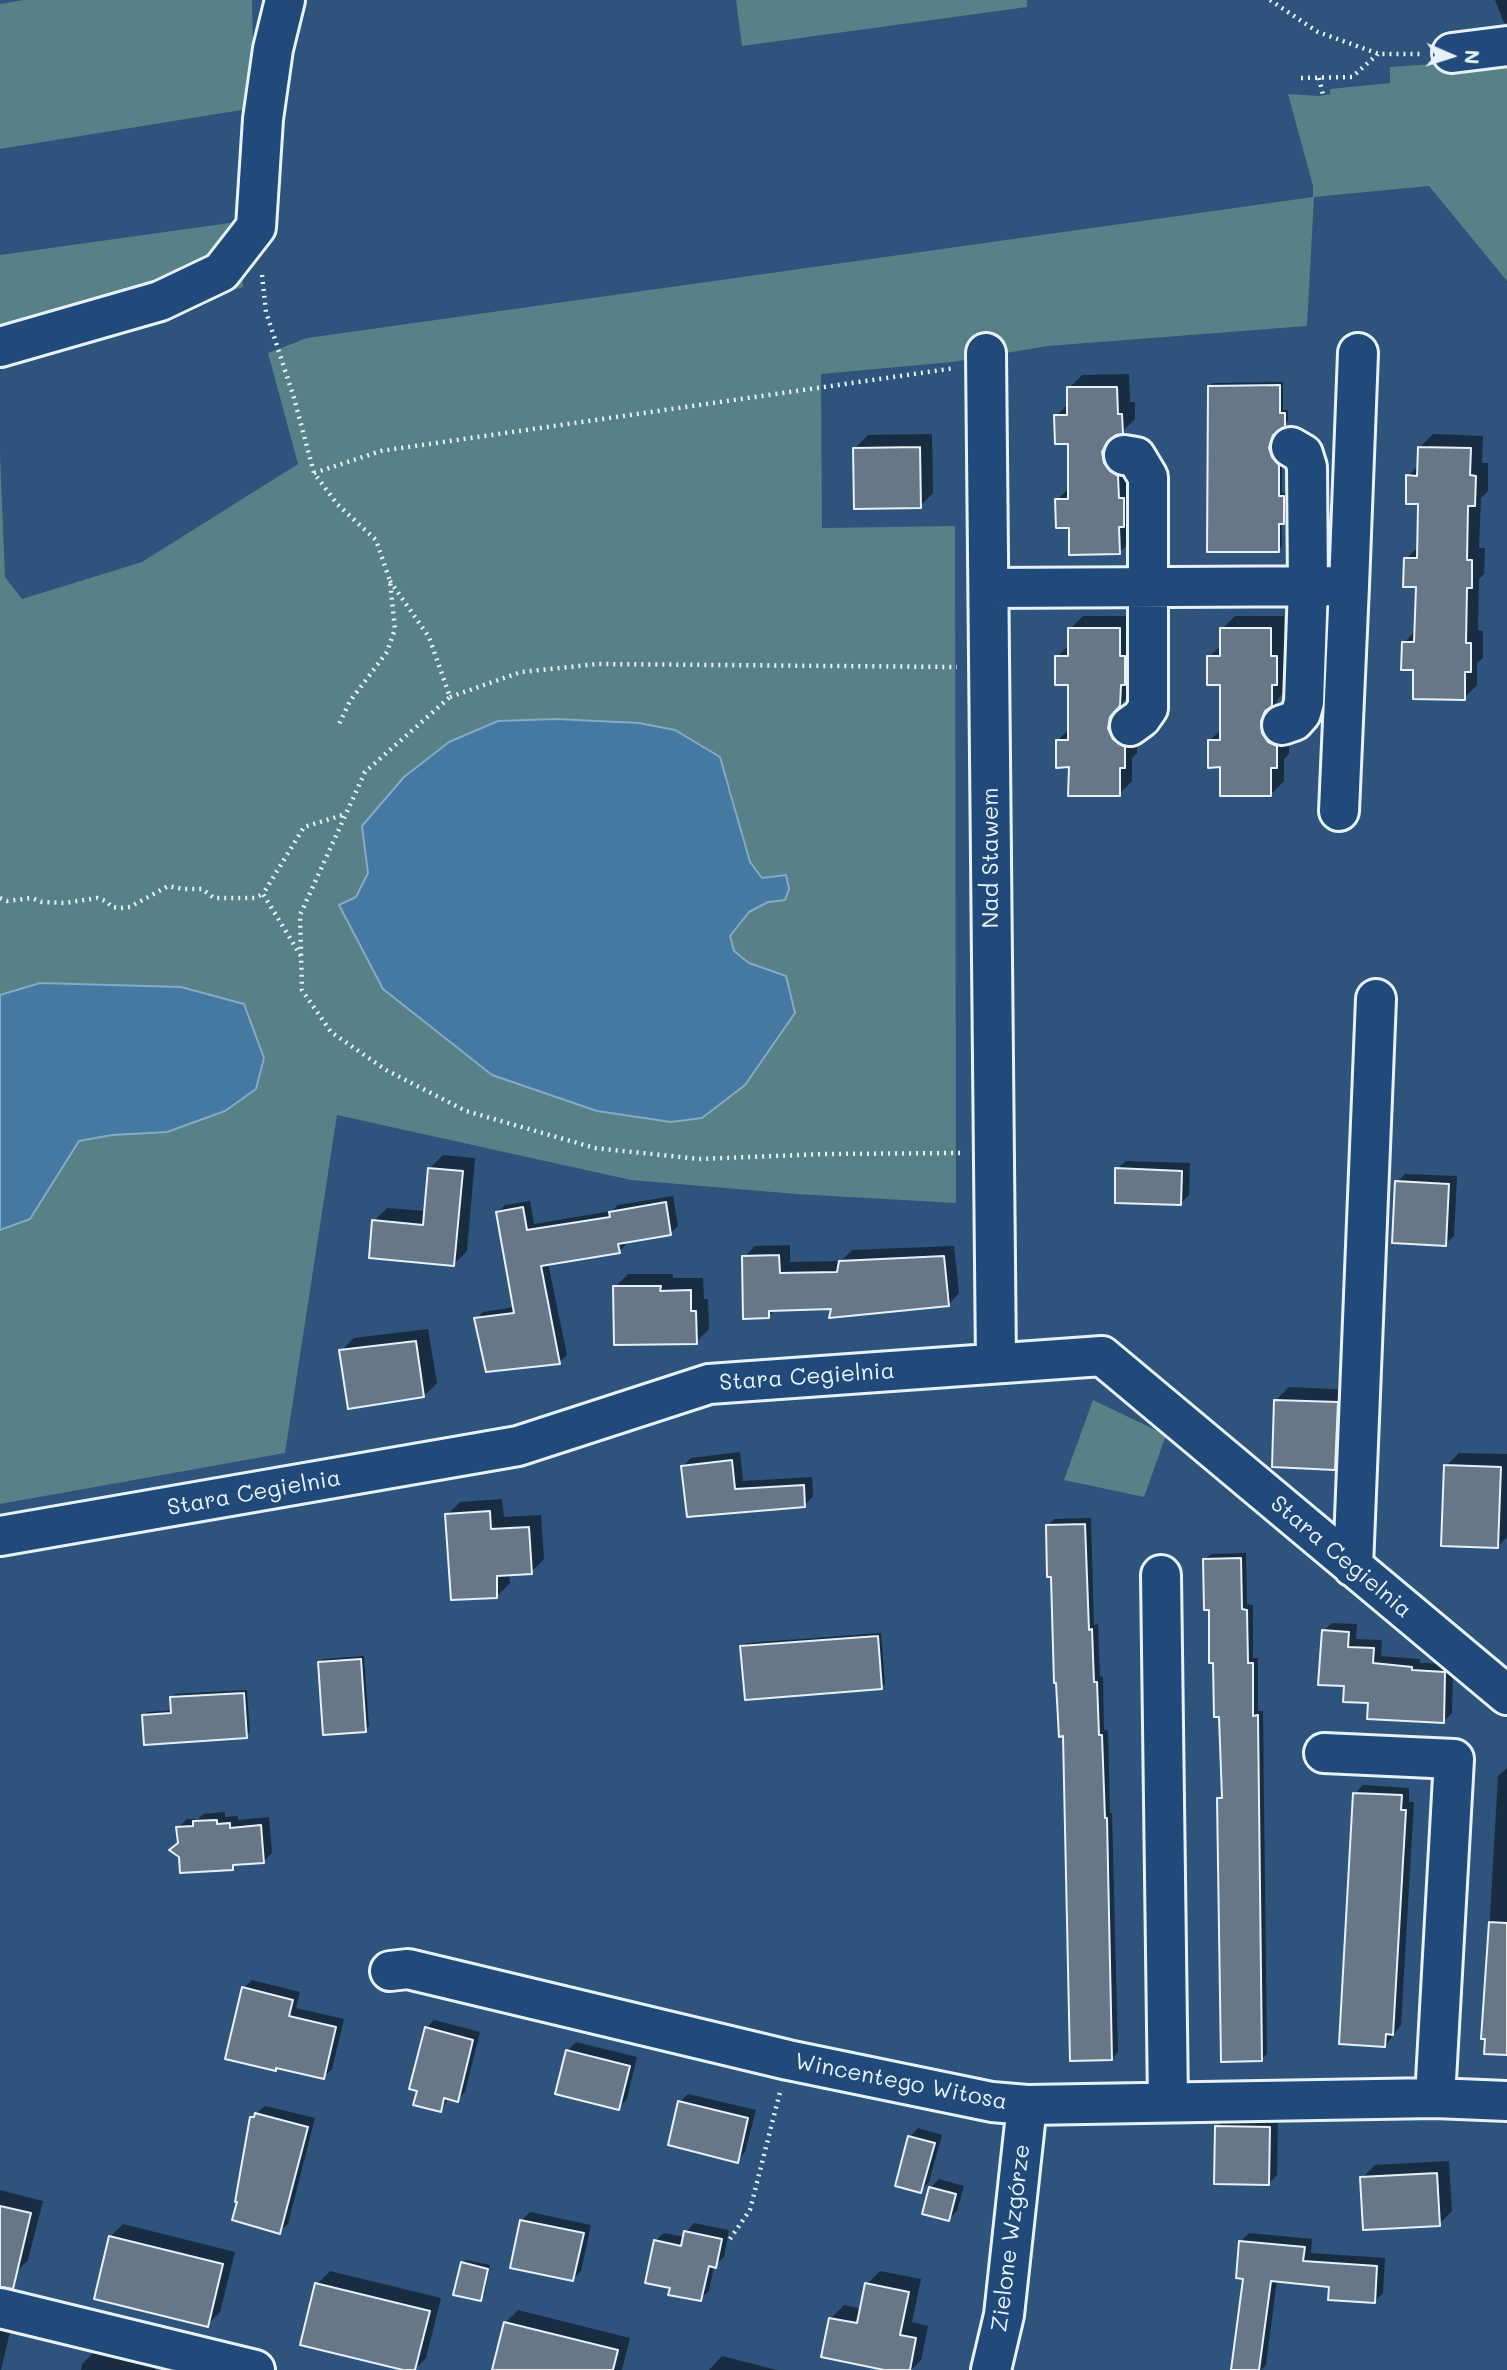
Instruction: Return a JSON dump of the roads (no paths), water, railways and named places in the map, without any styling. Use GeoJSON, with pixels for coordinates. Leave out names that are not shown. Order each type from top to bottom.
{"type":"FeatureCollection","features":[{"type":"Feature","properties":{"kind":"street"},"geometry":{"type":"LineString","coordinates":[[0,347],[160,300],[222,272],[256,227],[263,119],[285,0]]}},
{"type":"Feature","properties":{"kind":"street"},"geometry":{"type":"LineString","coordinates":[[1452,53],[1507,46]]}},
{"type":"Feature","properties":{"kind":"street"},"geometry":{"type":"LineString","coordinates":[[1339,811],[1358,353]]}},
{"type":"Feature","properties":{"kind":"street","name":"Nad Stawem"},"geometry":{"type":"LineString","coordinates":[[986,358],[996,1363]]}},
{"type":"Feature","properties":{"kind":"street"},"geometry":{"type":"LineString","coordinates":[[1282,725],[1294,721],[1301,713],[1304,702],[1308,586],[1307,467],[1303,454],[1291,447]]}},
{"type":"Feature","properties":{"kind":"street"},"geometry":{"type":"LineString","coordinates":[[1124,455],[1136,457],[1148,477],[1148,708],[1141,718],[1130,726]]}},
{"type":"Feature","properties":{"kind":"street"},"geometry":{"type":"LineString","coordinates":[[989,588],[1349,586]]}},
{"type":"Feature","properties":{"kind":"street"},"geometry":{"type":"LineString","coordinates":[[1353,1567],[1376,999]]}},
{"type":"Feature","properties":{"kind":"street","name":"Stara Cegielnia"},"geometry":{"type":"LineString","coordinates":[[0,1536],[518,1446],[709,1384],[1102,1356],[1507,1695]]}},
{"type":"Feature","properties":{"kind":"street"},"geometry":{"type":"LineString","coordinates":[[1161,1575],[1168,2102]]}},
{"type":"Feature","properties":{"kind":"street"},"geometry":{"type":"LineString","coordinates":[[1324,1753],[1454,1759],[1435,2098]]}},
{"type":"Feature","properties":{"kind":"street","name":"Wincentego Witosa"},"geometry":{"type":"LineString","coordinates":[[390,1971],[408,1969],[788,2060],[992,2102],[1027,2105],[1435,2098],[1507,2101]]}},
{"type":"Feature","properties":{"kind":"street","name":"Zielone Wzgórze"},"geometry":{"type":"LineString","coordinates":[[991,2370],[1004,2315],[1027,2105]]}},
{"type":"Feature","properties":{"kind":"street"},"geometry":{"type":"LineString","coordinates":[[0,2308],[256,2370]]}},
{"type":"Feature","properties":{"kind":"water"},"geometry":{"type":"Polygon","coordinates":[[[556,719],[639,723],[675,730],[720,757],[750,862],[762,878],[786,875],[789,889],[785,900],[768,902],[749,912],[730,936],[734,951],[749,963],[786,976],[795,1013],[745,1085],[702,1118],[671,1122],[597,1111],[492,1075],[383,989],[339,905],[356,897],[368,873],[362,826],[404,777],[449,742],[498,721],[556,719]]]}},
{"type":"Feature","properties":{"kind":"water"},"geometry":{"type":"Polygon","coordinates":[[[40,983],[181,987],[244,1004],[264,1058],[256,1089],[225,1111],[167,1132],[112,1135],[79,1141],[30,1219],[0,1230],[0,995],[40,983]]]}}]}
